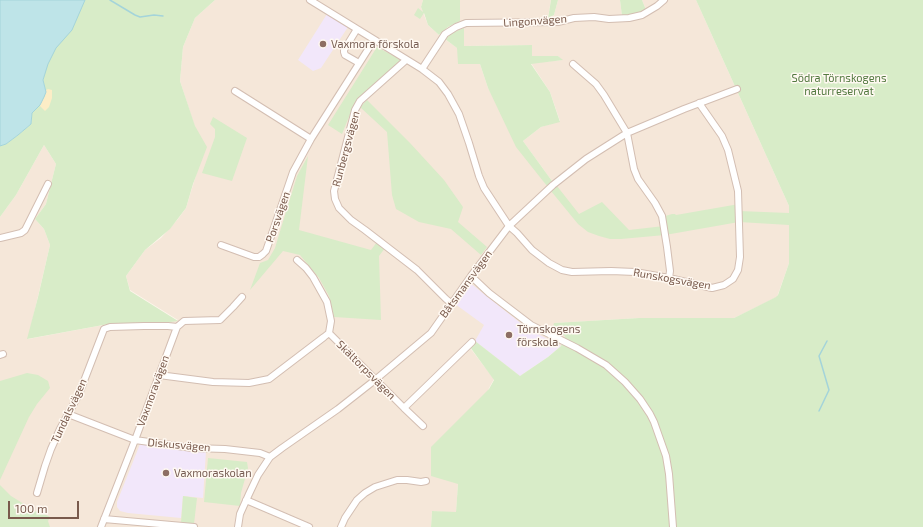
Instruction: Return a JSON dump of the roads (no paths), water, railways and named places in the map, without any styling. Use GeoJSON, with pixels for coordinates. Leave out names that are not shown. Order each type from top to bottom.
{"type":"FeatureCollection","features":[{"type":"Feature","properties":{"kind":"street"},"geometry":{"type":"LineString","coordinates":[[310,0],[374,40]]}},
{"type":"Feature","properties":{"kind":"street","name":"Lingonvägen"},"geometry":{"type":"LineString","coordinates":[[422,69],[445,34],[456,27],[466,24],[558,22],[574,18],[594,17],[609,19],[629,18],[642,15],[664,0]]}},
{"type":"Feature","properties":{"kind":"street"},"geometry":{"type":"LineString","coordinates":[[357,29],[344,52],[345,55],[359,63]]}},
{"type":"Feature","properties":{"kind":"street","name":"Runskogsvägen"},"geometry":{"type":"LineString","coordinates":[[374,40],[422,69],[439,82],[459,114],[484,188],[509,226],[518,233],[532,250],[549,264],[562,270],[572,272],[635,272],[712,288],[724,285],[736,275],[738,270],[740,248],[737,185],[728,150],[722,136],[700,103]]}},
{"type":"Feature","properties":{"kind":"street","name":"Porsvägen"},"geometry":{"type":"LineString","coordinates":[[221,245],[254,257],[263,254],[266,251],[293,172],[311,139],[374,40]]}},
{"type":"Feature","properties":{"kind":"street","name":"Runbergsvägen"},"geometry":{"type":"LineString","coordinates":[[406,60],[360,101],[355,110],[334,191],[335,199],[339,208],[351,220],[417,270],[446,299],[452,303]]}},
{"type":"Feature","properties":{"kind":"street"},"geometry":{"type":"LineString","coordinates":[[573,64],[596,84],[627,133],[634,169],[638,180],[655,203],[662,216],[668,253],[670,271],[669,278]]}},
{"type":"Feature","properties":{"kind":"street","name":"Båtsmansvägen"},"geometry":{"type":"LineString","coordinates":[[238,527],[240,514],[246,500],[258,475],[270,457],[376,380],[431,333],[470,276],[509,226],[553,185],[586,159],[627,133],[737,89]]}},
{"type":"Feature","properties":{"kind":"street"},"geometry":{"type":"LineString","coordinates":[[235,91],[311,139]]}},
{"type":"Feature","properties":{"kind":"street"},"geometry":{"type":"LineString","coordinates":[[0,238],[21,233],[25,230],[48,184]]}},
{"type":"Feature","properties":{"kind":"street"},"geometry":{"type":"LineString","coordinates":[[159,375],[213,382],[250,383],[269,379],[329,333],[330,321],[327,302],[313,277],[297,260]]}},
{"type":"Feature","properties":{"kind":"street"},"geometry":{"type":"LineString","coordinates":[[470,276],[489,293],[532,326],[577,348],[606,366],[625,382],[640,399],[654,422],[666,456],[669,474],[673,527]]}},
{"type":"Feature","properties":{"kind":"street"},"geometry":{"type":"LineString","coordinates":[[177,327],[184,321],[220,320],[242,297]]}},
{"type":"Feature","properties":{"kind":"street","name":"Tundalsvägen"},"geometry":{"type":"LineString","coordinates":[[37,493],[51,449],[79,394],[104,329],[110,327],[144,326],[177,327]]}},
{"type":"Feature","properties":{"kind":"street","name":"Vaxmoravägen"},"geometry":{"type":"LineString","coordinates":[[101,527],[177,327]]}},
{"type":"Feature","properties":{"kind":"street","name":"Skältorpsvägen"},"geometry":{"type":"LineString","coordinates":[[329,333],[423,426]]}},
{"type":"Feature","properties":{"kind":"street","name":"Skältorpsvägen"},"geometry":{"type":"LineString","coordinates":[[404,408],[472,342]]}},
{"type":"Feature","properties":{"kind":"street","name":"Diskusvägen"},"geometry":{"type":"LineString","coordinates":[[68,414],[135,440],[192,448],[224,448],[260,453],[270,457]]}},
{"type":"Feature","properties":{"kind":"street"},"geometry":{"type":"LineString","coordinates":[[341,527],[357,500],[375,487],[396,480],[426,481]]}},
{"type":"Feature","properties":{"kind":"street"},"geometry":{"type":"LineString","coordinates":[[246,500],[310,527]]}},
{"type":"Feature","properties":{"kind":"street"},"geometry":{"type":"LineString","coordinates":[[104,519],[194,527]]}},
{"type":"Feature","properties":{"kind":"water"},"geometry":{"type":"Polygon","coordinates":[[[0,0],[85,0],[72,30],[56,48],[48,64],[43,80],[46,92],[40,105],[32,113],[31,124],[6,144],[0,146],[0,0]]]}},
{"type":"Feature","properties":{"kind":"waterway"},"geometry":{"type":"LineString","coordinates":[[110,0],[140,17],[154,15],[163,16]]}},
{"type":"Feature","properties":{"kind":"waterway"},"geometry":{"type":"LineString","coordinates":[[819,411],[829,390],[819,356],[827,341]]}},
{"type":"Feature","properties":{"kind":"place","name":"Vaxmora förskola"},"geometry":{"type":"Point","coordinates":[323,44]}},
{"type":"Feature","properties":{"kind":"place","name":"Törnskogens förskola"},"geometry":{"type":"Point","coordinates":[509,335]}},
{"type":"Feature","properties":{"kind":"place","name":"Vaxmoraskolan"},"geometry":{"type":"Point","coordinates":[166,473]}},
{"type":"Feature","properties":{"kind":"park label","name":"Södra Törnskogens naturreservat"},"geometry":{"type":"Point","coordinates":[839,84]}}]}
